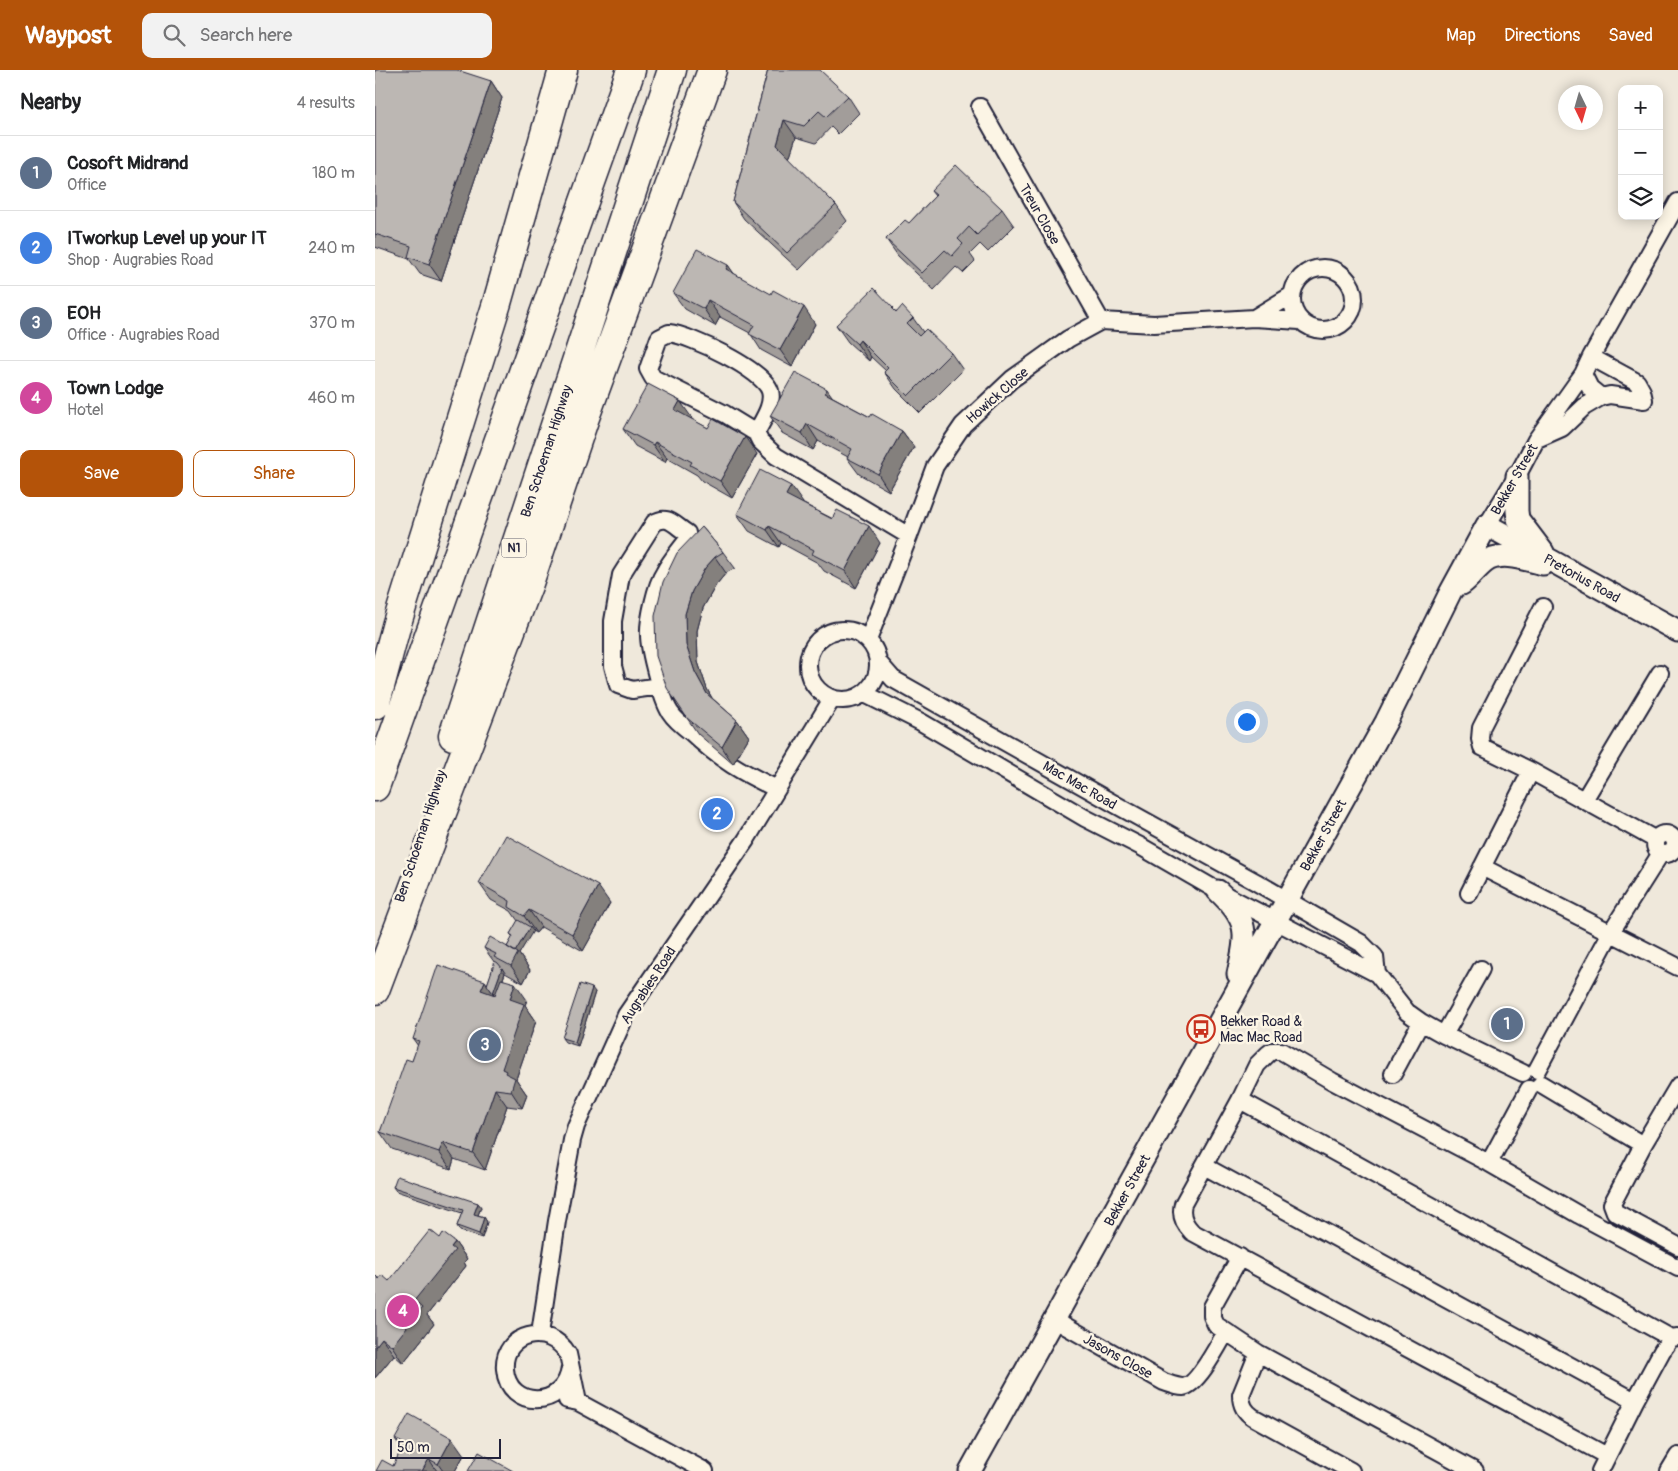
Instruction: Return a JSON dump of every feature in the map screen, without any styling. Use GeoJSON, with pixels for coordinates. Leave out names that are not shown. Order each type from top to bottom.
{"type":"FeatureCollection","features":[{"type":"Feature","properties":{"kind":"highway"},"geometry":{"type":"LineString","coordinates":[[375,705],[397,623],[497,303],[563,70]]}},
{"type":"Feature","properties":{"kind":"highway"},"geometry":{"type":"LineString","coordinates":[[497,303],[579,70]]}},
{"type":"Feature","properties":{"kind":"highway"},"geometry":{"type":"LineString","coordinates":[[375,787],[631,70]]}},
{"type":"Feature","properties":{"kind":"highway","name":"Ben Schoeman Highway"},"geometry":{"type":"LineString","coordinates":[[375,975],[672,70]]}},
{"type":"Feature","properties":{"kind":"highway"},"geometry":{"type":"LineString","coordinates":[[375,990],[529,583],[700,70]]}},
{"type":"Feature","properties":{"kind":"highway"},"geometry":{"type":"LineString","coordinates":[[584,420],[712,70]]}},
{"type":"Feature","properties":{"kind":"street","name":"Treur Close"},"geometry":{"type":"LineString","coordinates":[[980,107],[1101,321]]}},
{"type":"Feature","properties":{"kind":"street","name":"Bekker Street"},"geometry":{"type":"LineString","coordinates":[[970,1471],[1387,722],[1450,593],[1487,525],[1517,476],[1536,440],[1583,374],[1678,202]]}},
{"type":"Feature","properties":{"kind":"street"},"geometry":{"type":"LineString","coordinates":[[1322,268],[1337,270],[1348,280],[1354,293],[1354,308],[1348,319],[1337,328],[1324,331],[1311,329],[1300,321],[1293,310],[1292,295],[1297,281],[1308,271],[1322,268]]}},
{"type":"Feature","properties":{"kind":"street"},"geometry":{"type":"LineString","coordinates":[[1253,318],[1292,295]]}},
{"type":"Feature","properties":{"kind":"street"},"geometry":{"type":"LineString","coordinates":[[1101,321],[1154,324],[1253,318],[1300,321]]}},
{"type":"Feature","properties":{"kind":"street","name":"Howick Close"},"geometry":{"type":"LineString","coordinates":[[868,640],[935,466],[963,425],[1012,379],[1068,339],[1101,321]]}},
{"type":"Feature","properties":{"kind":"street"},"geometry":{"type":"LineString","coordinates":[[756,433],[771,402],[770,390],[760,378],[740,363],[691,339],[669,333],[659,338],[648,369],[653,378],[725,414],[756,433],[760,441],[776,456],[909,536]]}},
{"type":"Feature","properties":{"kind":"street"},"geometry":{"type":"LineString","coordinates":[[1536,440],[1562,428],[1584,407],[1601,397],[1610,395],[1644,400],[1637,382],[1591,357]]}},
{"type":"Feature","properties":{"kind":"street"},"geometry":{"type":"LineString","coordinates":[[1583,374],[1590,388],[1601,397]]}},
{"type":"Feature","properties":{"kind":"street"},"geometry":{"type":"LineString","coordinates":[[1517,476],[1518,519],[1554,563]]}},
{"type":"Feature","properties":{"kind":"street"},"geometry":{"type":"LineString","coordinates":[[660,686],[632,690],[619,685],[613,666],[613,621],[621,575],[653,523],[665,518],[687,533],[688,539],[663,574],[656,592],[650,621],[649,635],[660,686],[670,712],[712,752],[745,774],[777,789]]}},
{"type":"Feature","properties":{"kind":"street","name":"Pretorius Road"},"geometry":{"type":"LineString","coordinates":[[1487,525],[1678,630]]}},
{"type":"Feature","properties":{"kind":"street"},"geometry":{"type":"LineString","coordinates":[[1450,593],[1492,558],[1502,556],[1554,563]]}},
{"type":"Feature","properties":{"kind":"street"},"geometry":{"type":"LineString","coordinates":[[1489,1163],[1611,932],[1667,848],[1531,771],[1482,747],[1480,739],[1481,728],[1543,607]]}},
{"type":"Feature","properties":{"kind":"street"},"geometry":{"type":"LineString","coordinates":[[838,630],[850,630],[861,634],[868,640],[877,652],[879,663],[878,675],[873,686],[865,694],[855,699],[843,701],[831,699],[821,694],[813,685],[808,674],[807,662],[817,641],[827,634],[838,630]]}},
{"type":"Feature","properties":{"kind":"street","name":"Mac Mac Road"},"geometry":{"type":"LineString","coordinates":[[879,663],[893,679],[1361,943],[1375,957],[1377,974]]}},
{"type":"Feature","properties":{"kind":"street"},"geometry":{"type":"LineString","coordinates":[[1584,800],[1660,673]]}},
{"type":"Feature","properties":{"kind":"street","name":"Mac Mac Road"},"geometry":{"type":"LineString","coordinates":[[865,694],[921,722],[1085,818],[1140,846],[1218,891],[1377,974]]}},
{"type":"Feature","properties":{"kind":"street","name":"Augrabies Road"},"geometry":{"type":"LineString","coordinates":[[540,1334],[557,1221],[572,1140],[576,1126],[626,1015],[746,840],[831,699]]}},
{"type":"Feature","properties":{"kind":"street"},"geometry":{"type":"LineString","coordinates":[[1469,892],[1531,771]]}},
{"type":"Feature","properties":{"kind":"street"},"geometry":{"type":"LineString","coordinates":[[1085,818],[1099,794]]}},
{"type":"Feature","properties":{"kind":"street"},"geometry":{"type":"LineString","coordinates":[[1482,867],[1678,967]]}},
{"type":"Feature","properties":{"kind":"street"},"geometry":{"type":"LineString","coordinates":[[1218,891],[1234,906],[1244,930],[1244,948],[1233,997]]}},
{"type":"Feature","properties":{"kind":"street"},"geometry":{"type":"LineString","coordinates":[[1444,1035],[1481,969]]}},
{"type":"Feature","properties":{"kind":"street"},"geometry":{"type":"LineString","coordinates":[[1377,974],[1407,1012],[1421,1022],[1533,1079],[1643,1145]]}},
{"type":"Feature","properties":{"kind":"street"},"geometry":{"type":"LineString","coordinates":[[1393,1074],[1421,1022]]}},
{"type":"Feature","properties":{"kind":"street"},"geometry":{"type":"LineString","coordinates":[[1240,1100],[1675,1338],[1662,1351],[1603,1464],[1240,1257],[1191,1232],[1183,1218],[1183,1204],[1240,1100],[1252,1074],[1262,1059],[1272,1052],[1281,1051],[1332,1081],[1489,1163],[1579,1215],[1678,1268]]}},
{"type":"Feature","properties":{"kind":"street"},"geometry":{"type":"LineString","coordinates":[[1678,1086],[1643,1145],[1612,1204],[1615,1212],[1678,1246]]}},
{"type":"Feature","properties":{"kind":"street"},"geometry":{"type":"LineString","coordinates":[[1204,1166],[1635,1401]]}},
{"type":"Feature","properties":{"kind":"street"},"geometry":{"type":"LineString","coordinates":[[1240,1257],[1213,1307],[1212,1316],[1214,1322],[1258,1353],[1475,1471]]}},
{"type":"Feature","properties":{"kind":"street","name":"Jasons Close"},"geometry":{"type":"LineString","coordinates":[[1055,1320],[1164,1382],[1183,1387],[1189,1385],[1196,1378],[1226,1332]]}},
{"type":"Feature","properties":{"kind":"street"},"geometry":{"type":"LineString","coordinates":[[540,1334],[553,1338],[564,1348],[570,1361],[570,1368],[567,1382],[557,1393],[545,1399],[533,1399],[521,1396],[513,1389],[507,1380],[505,1359],[517,1341],[528,1336],[540,1334]]}},
{"type":"Feature","properties":{"kind":"street"},"geometry":{"type":"LineString","coordinates":[[1258,1353],[1241,1395],[1241,1402],[1247,1412],[1351,1471]]}},
{"type":"Feature","properties":{"kind":"street"},"geometry":{"type":"LineString","coordinates":[[570,1368],[578,1402]]}},
{"type":"Feature","properties":{"kind":"street"},"geometry":{"type":"LineString","coordinates":[[551,1396],[578,1402],[705,1471]]}},
{"type":"Feature","properties":{"kind":"street"},"geometry":{"type":"LineString","coordinates":[[1669,1471],[1678,1456]]}},
{"type":"Feature","properties":{"kind":"building"},"geometry":{"type":"Polygon","coordinates":[[[375,70],[457,70],[491,81],[429,264],[408,257],[411,246],[375,234],[375,70]]]}},
{"type":"Feature","properties":{"kind":"building"},"geometry":{"type":"Polygon","coordinates":[[[768,70],[820,70],[848,96],[826,117],[819,111],[804,126],[784,120],[777,145],[836,205],[787,253],[733,202],[768,70]]]}},
{"type":"Feature","properties":{"kind":"building"},"geometry":{"type":"Polygon","coordinates":[[[956,165],[1002,209],[977,235],[969,227],[958,239],[963,244],[952,256],[945,250],[922,273],[886,239],[905,220],[909,223],[936,195],[931,191],[956,165]]]}},
{"type":"Feature","properties":{"kind":"building"},"geometry":{"type":"Polygon","coordinates":[[[697,249],[728,265],[726,269],[771,294],[773,290],[804,307],[780,350],[749,334],[754,325],[708,300],[704,309],[673,293],[697,249]]]}},
{"type":"Feature","properties":{"kind":"building"},"geometry":{"type":"Polygon","coordinates":[[[874,288],[896,313],[902,306],[913,318],[907,324],[919,336],[926,329],[951,353],[908,396],[884,372],[888,368],[860,340],[857,344],[836,325],[874,288]]]}},
{"type":"Feature","properties":{"kind":"building"},"geometry":{"type":"Polygon","coordinates":[[[795,372],[827,389],[825,393],[870,417],[872,414],[902,431],[878,474],[847,458],[852,449],[807,424],[802,433],[770,416],[795,372]]]}},
{"type":"Feature","properties":{"kind":"building"},"geometry":{"type":"Polygon","coordinates":[[[648,384],[680,401],[675,410],[708,428],[713,419],[745,437],[720,481],[690,465],[692,462],[655,442],[653,445],[623,429],[648,384]]]}},
{"type":"Feature","properties":{"kind":"building"},"geometry":{"type":"Polygon","coordinates":[[[760,470],[791,486],[786,495],[832,519],[837,510],[869,526],[845,571],[812,554],[814,550],[769,526],[767,530],[737,514],[760,470]]]}},
{"type":"Feature","properties":{"kind":"building"},"geometry":{"type":"Polygon","coordinates":[[[702,527],[723,552],[715,557],[705,568],[692,591],[685,614],[686,645],[695,672],[707,694],[737,720],[722,747],[687,718],[667,688],[656,656],[655,616],[663,582],[677,553],[702,527]]]}},
{"type":"Feature","properties":{"kind":"building"},"geometry":{"type":"Polygon","coordinates":[[[506,835],[598,886],[572,934],[529,910],[524,916],[509,907],[510,901],[479,883],[506,835]]]}},
{"type":"Feature","properties":{"kind":"building"},"geometry":{"type":"Polygon","coordinates":[[[518,920],[530,927],[515,952],[507,947],[513,936],[510,934],[518,920]]]}},
{"type":"Feature","properties":{"kind":"building"},"geometry":{"type":"Polygon","coordinates":[[[490,937],[518,953],[511,966],[494,957],[496,954],[484,948],[490,937]]]}},
{"type":"Feature","properties":{"kind":"building"},"geometry":{"type":"Polygon","coordinates":[[[495,961],[502,968],[493,993],[487,985],[495,961]]]}},
{"type":"Feature","properties":{"kind":"building"},"geometry":{"type":"Polygon","coordinates":[[[438,965],[485,981],[481,990],[495,995],[501,979],[515,983],[510,999],[524,1004],[502,1069],[506,1071],[505,1073],[515,1078],[511,1091],[495,1089],[473,1153],[443,1143],[439,1152],[380,1132],[406,1059],[412,1061],[419,1041],[413,1039],[438,965]]]}},
{"type":"Feature","properties":{"kind":"building"},"geometry":{"type":"Polygon","coordinates":[[[580,984],[592,988],[575,1042],[562,1038],[580,984]]]}},
{"type":"Feature","properties":{"kind":"building"},"geometry":{"type":"Polygon","coordinates":[[[397,1176],[478,1203],[474,1214],[484,1217],[479,1234],[457,1226],[463,1210],[393,1187],[397,1176]]]}},
{"type":"Feature","properties":{"kind":"building"},"geometry":{"type":"Polygon","coordinates":[[[430,1230],[440,1238],[443,1233],[455,1242],[451,1247],[455,1250],[414,1301],[422,1308],[392,1346],[382,1338],[375,1347],[375,1277],[379,1279],[382,1275],[389,1281],[430,1230]]]}},
{"type":"Feature","properties":{"kind":"building"},"geometry":{"type":"Polygon","coordinates":[[[409,1414],[452,1438],[438,1464],[429,1459],[422,1471],[376,1471],[382,1460],[393,1466],[404,1444],[395,1439],[409,1414]]]}},
{"type":"Feature","properties":{"kind":"building"},"geometry":{"type":"Polygon","coordinates":[[[479,1452],[513,1471],[468,1471],[479,1452]]]}},
{"type":"Feature","properties":{"kind":"place","name":"ITworkup Level up your IT"},"geometry":{"type":"Point","coordinates":[717,814]}},
{"type":"Feature","properties":{"kind":"place","name":"Cosoft Midrand"},"geometry":{"type":"Point","coordinates":[1507,1024]}},
{"type":"Feature","properties":{"kind":"place","name":"Bekker Road & Mac Mac Road"},"geometry":{"type":"Point","coordinates":[1201,1029]}},
{"type":"Feature","properties":{"kind":"place","name":"EOH"},"geometry":{"type":"Point","coordinates":[485,1045]}},
{"type":"Feature","properties":{"kind":"place","name":"Town Lodge"},"geometry":{"type":"Point","coordinates":[403,1311]}}]}
